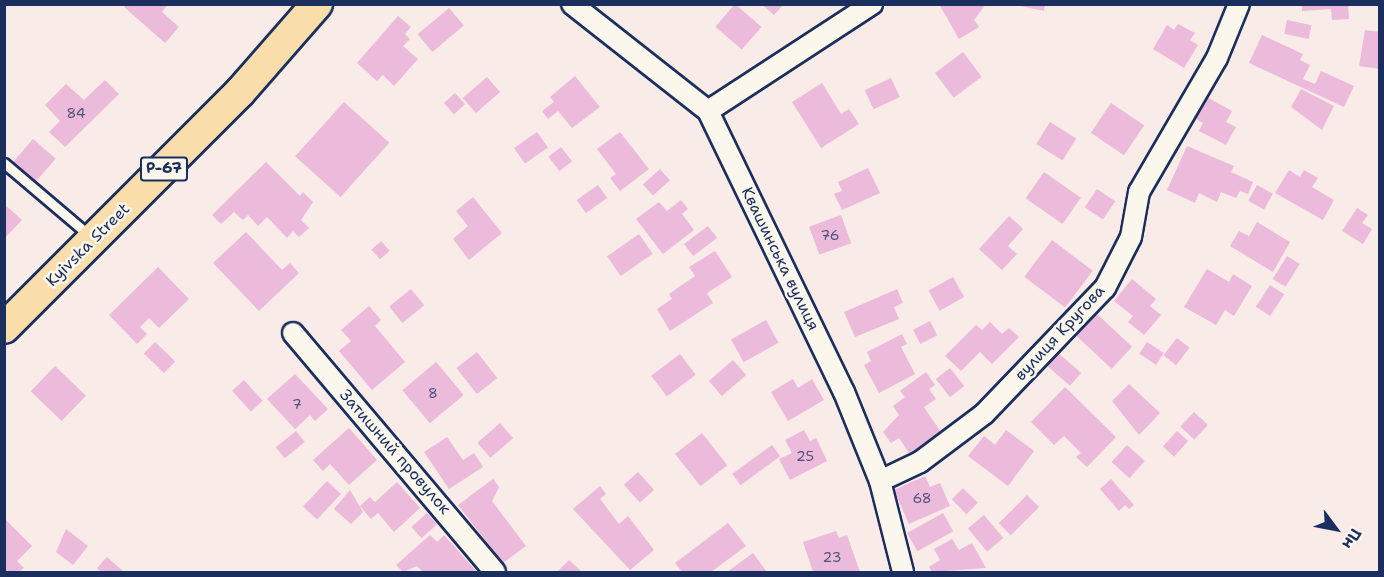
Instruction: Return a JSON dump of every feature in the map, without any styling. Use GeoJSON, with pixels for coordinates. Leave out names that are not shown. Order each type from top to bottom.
{"type":"FeatureCollection","features":[{"type":"Feature","properties":{"kind":"main road","name":"Kyivska Street"},"geometry":{"type":"LineString","coordinates":[[4,328],[240,92],[317,4]]}},
{"type":"Feature","properties":{"kind":"street","name":"Квашинська вулиця"},"geometry":{"type":"LineString","coordinates":[[572,4],[708,111],[844,392],[880,481],[903,573]]}},
{"type":"Feature","properties":{"kind":"street"},"geometry":{"type":"LineString","coordinates":[[708,111],[873,4]]}},
{"type":"Feature","properties":{"kind":"street","name":"вулиця Кругова"},"geometry":{"type":"LineString","coordinates":[[880,481],[920,462],[984,414],[1105,288],[1131,237],[1139,192],[1217,58],[1239,4]]}},
{"type":"Feature","properties":{"kind":"street","name":"Затишний провулок"},"geometry":{"type":"LineString","coordinates":[[293,333],[495,573]]}},
{"type":"Feature","properties":{"kind":"lane"},"geometry":{"type":"LineString","coordinates":[[4,163],[94,240]]}},
{"type":"Feature","properties":{"kind":"building"},"geometry":{"type":"Polygon","coordinates":[[[127,4],[168,4],[162,12],[179,27],[165,43],[124,7],[127,4]]]}},
{"type":"Feature","properties":{"kind":"building"},"geometry":{"type":"Polygon","coordinates":[[[735,4],[761,27],[742,50],[715,27],[735,4]]]}},
{"type":"Feature","properties":{"kind":"building"},"geometry":{"type":"Polygon","coordinates":[[[761,4],[784,4],[774,15],[761,4]]]}},
{"type":"Feature","properties":{"kind":"building"},"geometry":{"type":"Polygon","coordinates":[[[939,4],[986,4],[974,20],[979,27],[959,39],[939,4]]]}},
{"type":"Feature","properties":{"kind":"building"},"geometry":{"type":"Polygon","coordinates":[[[1011,4],[1045,4],[1044,11],[1011,4]]]}},
{"type":"Feature","properties":{"kind":"building"},"geometry":{"type":"Polygon","coordinates":[[[1302,4],[1348,4],[1349,19],[1332,20],[1331,9],[1302,11],[1302,4]]]}},
{"type":"Feature","properties":{"kind":"building"},"geometry":{"type":"Polygon","coordinates":[[[449,8],[464,26],[432,52],[418,34],[449,8]]]}},
{"type":"Feature","properties":{"kind":"building"},"geometry":{"type":"Polygon","coordinates":[[[398,16],[411,27],[405,34],[410,39],[403,46],[418,59],[394,86],[383,75],[377,81],[357,63],[398,16]]]}},
{"type":"Feature","properties":{"kind":"building"},"geometry":{"type":"Polygon","coordinates":[[[1287,20],[1311,25],[1309,39],[1284,34],[1287,20]]]}},
{"type":"Feature","properties":{"kind":"building"},"geometry":{"type":"Polygon","coordinates":[[[1178,24],[1195,33],[1190,40],[1198,45],[1184,68],[1153,49],[1167,25],[1174,30],[1178,24]]]}},
{"type":"Feature","properties":{"kind":"building"},"geometry":{"type":"Polygon","coordinates":[[[1365,30],[1380,32],[1380,69],[1359,66],[1365,30]]]}},
{"type":"Feature","properties":{"kind":"building"},"geometry":{"type":"Polygon","coordinates":[[[1262,35],[1303,54],[1300,60],[1310,65],[1303,79],[1315,84],[1321,71],[1354,86],[1344,107],[1249,63],[1262,35]]]}},
{"type":"Feature","properties":{"kind":"building"},"geometry":{"type":"Polygon","coordinates":[[[963,52],[982,77],[954,98],[935,73],[963,52]]]}},
{"type":"Feature","properties":{"kind":"building"},"geometry":{"type":"Polygon","coordinates":[[[575,76],[600,107],[572,128],[558,111],[548,119],[542,111],[554,102],[550,97],[575,76]]]}},
{"type":"Feature","properties":{"kind":"building"},"geometry":{"type":"Polygon","coordinates":[[[487,77],[500,92],[476,113],[463,98],[487,77]]]}},
{"type":"Feature","properties":{"kind":"building"},"geometry":{"type":"Polygon","coordinates":[[[891,78],[900,97],[874,109],[865,90],[891,78]]]}},
{"type":"Feature","properties":{"kind":"building"},"geometry":{"type":"Polygon","coordinates":[[[105,80],[119,94],[65,147],[49,132],[60,121],[45,105],[66,84],[84,100],[105,80]]]}},
{"type":"Feature","properties":{"kind":"building"},"geometry":{"type":"Polygon","coordinates":[[[822,83],[841,114],[849,109],[859,124],[821,148],[792,102],[822,83]]]}},
{"type":"Feature","properties":{"kind":"building"},"geometry":{"type":"Polygon","coordinates":[[[1301,89],[1334,106],[1322,130],[1291,107],[1301,89]]]}},
{"type":"Feature","properties":{"kind":"building"},"geometry":{"type":"Polygon","coordinates":[[[455,93],[465,104],[454,114],[444,103],[455,93]]]}},
{"type":"Feature","properties":{"kind":"building"},"geometry":{"type":"Polygon","coordinates":[[[1205,96],[1232,111],[1226,122],[1236,127],[1226,145],[1199,131],[1203,123],[1193,117],[1205,96]]]}},
{"type":"Feature","properties":{"kind":"building"},"geometry":{"type":"Polygon","coordinates":[[[344,102],[389,143],[340,197],[295,156],[344,102]]]}},
{"type":"Feature","properties":{"kind":"building"},"geometry":{"type":"Polygon","coordinates":[[[1111,103],[1144,125],[1124,155],[1091,133],[1111,103]]]}},
{"type":"Feature","properties":{"kind":"building"},"geometry":{"type":"Polygon","coordinates":[[[1050,122],[1076,138],[1063,160],[1036,144],[1050,122]]]}},
{"type":"Feature","properties":{"kind":"building"},"geometry":{"type":"Polygon","coordinates":[[[537,132],[548,148],[525,164],[514,148],[537,132]]]}},
{"type":"Feature","properties":{"kind":"building"},"geometry":{"type":"Polygon","coordinates":[[[620,132],[649,169],[620,191],[610,178],[616,174],[597,149],[620,132]]]}},
{"type":"Feature","properties":{"kind":"building"},"geometry":{"type":"Polygon","coordinates":[[[33,139],[56,159],[34,184],[11,164],[33,139]]]}},
{"type":"Feature","properties":{"kind":"building"},"geometry":{"type":"Polygon","coordinates":[[[1187,146],[1234,166],[1231,172],[1253,182],[1248,194],[1240,191],[1236,198],[1221,192],[1217,202],[1199,193],[1195,203],[1167,190],[1187,146]]]}},
{"type":"Feature","properties":{"kind":"building"},"geometry":{"type":"Polygon","coordinates":[[[561,147],[572,161],[559,171],[548,157],[561,147]]]}},
{"type":"Feature","properties":{"kind":"building"},"geometry":{"type":"Polygon","coordinates":[[[266,162],[300,196],[303,192],[313,202],[301,220],[309,228],[299,237],[293,231],[287,238],[267,217],[258,226],[248,215],[243,220],[234,212],[221,224],[212,215],[266,162]]]}},
{"type":"Feature","properties":{"kind":"building"},"geometry":{"type":"Polygon","coordinates":[[[868,168],[880,193],[842,210],[834,194],[842,191],[838,182],[868,168]]]}},
{"type":"Feature","properties":{"kind":"building"},"geometry":{"type":"Polygon","coordinates":[[[660,169],[670,180],[653,196],[643,184],[660,169]]]}},
{"type":"Feature","properties":{"kind":"building"},"geometry":{"type":"Polygon","coordinates":[[[1289,170],[1300,177],[1304,170],[1318,178],[1312,187],[1334,200],[1323,220],[1275,193],[1289,170]]]}},
{"type":"Feature","properties":{"kind":"building"},"geometry":{"type":"Polygon","coordinates":[[[1044,172],[1081,198],[1063,224],[1026,198],[1044,172]]]}},
{"type":"Feature","properties":{"kind":"building"},"geometry":{"type":"Polygon","coordinates":[[[598,185],[607,198],[586,213],[577,200],[598,185]]]}},
{"type":"Feature","properties":{"kind":"building"},"geometry":{"type":"Polygon","coordinates":[[[1257,185],[1273,194],[1264,209],[1248,201],[1257,185]]]}},
{"type":"Feature","properties":{"kind":"building"},"geometry":{"type":"Polygon","coordinates":[[[1097,189],[1115,201],[1103,220],[1085,207],[1097,189]]]}},
{"type":"Feature","properties":{"kind":"building"},"geometry":{"type":"Polygon","coordinates":[[[473,197],[502,233],[469,260],[453,239],[468,226],[456,211],[473,197]]]}},
{"type":"Feature","properties":{"kind":"building"},"geometry":{"type":"Polygon","coordinates":[[[681,200],[688,209],[682,214],[694,230],[663,254],[636,219],[659,202],[667,211],[681,200]]]}},
{"type":"Feature","properties":{"kind":"building"},"geometry":{"type":"Polygon","coordinates":[[[4,204],[22,220],[4,239],[4,204]]]}},
{"type":"Feature","properties":{"kind":"building"},"geometry":{"type":"Polygon","coordinates":[[[1357,208],[1368,215],[1362,223],[1372,229],[1363,244],[1342,231],[1357,208]]]}},
{"type":"Feature","properties":{"kind":"building"},"geometry":{"type":"Polygon","coordinates":[[[841,215],[851,243],[819,255],[809,227],[841,215]]]}},
{"type":"Feature","properties":{"kind":"building"},"geometry":{"type":"Polygon","coordinates":[[[1009,216],[1023,229],[1008,246],[1017,254],[1002,270],[979,249],[1009,216]]]}},
{"type":"Feature","properties":{"kind":"building"},"geometry":{"type":"Polygon","coordinates":[[[1257,222],[1290,242],[1273,272],[1230,246],[1239,231],[1249,236],[1257,222]]]}},
{"type":"Feature","properties":{"kind":"building"},"geometry":{"type":"Polygon","coordinates":[[[708,226],[717,238],[693,256],[684,244],[708,226]]]}},
{"type":"Feature","properties":{"kind":"building"},"geometry":{"type":"Polygon","coordinates":[[[246,232],[282,270],[290,263],[299,273],[259,311],[213,263],[246,232]]]}},
{"type":"Feature","properties":{"kind":"building"},"geometry":{"type":"Polygon","coordinates":[[[639,234],[653,254],[621,276],[607,256],[639,234]]]}},
{"type":"Feature","properties":{"kind":"building"},"geometry":{"type":"Polygon","coordinates":[[[1052,240],[1093,271],[1065,307],[1024,277],[1052,240]]]}},
{"type":"Feature","properties":{"kind":"building"},"geometry":{"type":"Polygon","coordinates":[[[381,241],[390,251],[380,259],[371,250],[381,241]]]}},
{"type":"Feature","properties":{"kind":"building"},"geometry":{"type":"Polygon","coordinates":[[[715,251],[732,277],[707,293],[713,303],[670,331],[657,309],[672,299],[669,294],[695,276],[689,267],[715,251]]]}},
{"type":"Feature","properties":{"kind":"building"},"geometry":{"type":"Polygon","coordinates":[[[1287,256],[1300,264],[1285,287],[1273,279],[1287,256]]]}},
{"type":"Feature","properties":{"kind":"building"},"geometry":{"type":"Polygon","coordinates":[[[158,267],[189,299],[159,328],[149,318],[140,327],[147,334],[137,344],[109,315],[158,267]]]}},
{"type":"Feature","properties":{"kind":"building"},"geometry":{"type":"Polygon","coordinates":[[[1207,269],[1229,282],[1233,274],[1252,286],[1234,316],[1225,310],[1216,325],[1184,307],[1207,269]]]}},
{"type":"Feature","properties":{"kind":"building"},"geometry":{"type":"Polygon","coordinates":[[[953,277],[964,297],[940,311],[929,291],[953,277]]]}},
{"type":"Feature","properties":{"kind":"building"},"geometry":{"type":"Polygon","coordinates":[[[1132,279],[1156,299],[1150,306],[1161,315],[1144,335],[1128,322],[1133,316],[1114,301],[1132,279]]]}},
{"type":"Feature","properties":{"kind":"building"},"geometry":{"type":"Polygon","coordinates":[[[1270,285],[1284,294],[1270,316],[1256,307],[1270,285]]]}},
{"type":"Feature","properties":{"kind":"building"},"geometry":{"type":"Polygon","coordinates":[[[411,289],[424,305],[402,323],[389,307],[411,289]]]}},
{"type":"Feature","properties":{"kind":"building"},"geometry":{"type":"Polygon","coordinates":[[[897,289],[903,303],[894,307],[899,319],[855,337],[844,312],[897,289]]]}},
{"type":"Feature","properties":{"kind":"building"},"geometry":{"type":"Polygon","coordinates":[[[369,306],[381,320],[375,326],[405,362],[372,390],[339,351],[351,341],[341,330],[369,306]]]}},
{"type":"Feature","properties":{"kind":"building"},"geometry":{"type":"Polygon","coordinates":[[[1097,314],[1132,347],[1112,369],[1077,336],[1097,314]]]}},
{"type":"Feature","properties":{"kind":"building"},"geometry":{"type":"Polygon","coordinates":[[[766,320],[779,343],[744,362],[731,339],[766,320]]]}},
{"type":"Feature","properties":{"kind":"building"},"geometry":{"type":"Polygon","coordinates":[[[930,321],[937,335],[920,344],[913,330],[930,321]]]}},
{"type":"Feature","properties":{"kind":"building"},"geometry":{"type":"Polygon","coordinates":[[[990,322],[1002,334],[1009,328],[1019,337],[992,364],[980,352],[961,371],[945,356],[976,325],[982,330],[990,322]]]}},
{"type":"Feature","properties":{"kind":"building"},"geometry":{"type":"Polygon","coordinates":[[[902,334],[907,344],[901,347],[915,374],[879,393],[864,365],[871,361],[867,352],[902,334]]]}},
{"type":"Feature","properties":{"kind":"building"},"geometry":{"type":"Polygon","coordinates":[[[1177,338],[1190,348],[1176,365],[1163,355],[1177,338]]]}},
{"type":"Feature","properties":{"kind":"building"},"geometry":{"type":"Polygon","coordinates":[[[155,342],[175,361],[164,373],[144,354],[155,342]]]}},
{"type":"Feature","properties":{"kind":"building"},"geometry":{"type":"Polygon","coordinates":[[[1147,342],[1164,353],[1156,365],[1139,354],[1147,342]]]}},
{"type":"Feature","properties":{"kind":"building"},"geometry":{"type":"Polygon","coordinates":[[[477,352],[497,378],[477,394],[457,368],[477,352]]]}},
{"type":"Feature","properties":{"kind":"building"},"geometry":{"type":"Polygon","coordinates":[[[1057,352],[1081,373],[1070,386],[1046,365],[1057,352]]]}},
{"type":"Feature","properties":{"kind":"building"},"geometry":{"type":"Polygon","coordinates":[[[680,354],[696,375],[667,396],[651,376],[680,354]]]}},
{"type":"Feature","properties":{"kind":"building"},"geometry":{"type":"Polygon","coordinates":[[[733,360],[746,375],[722,396],[709,381],[733,360]]]}},
{"type":"Feature","properties":{"kind":"building"},"geometry":{"type":"Polygon","coordinates":[[[436,362],[464,395],[430,423],[402,390],[436,362]]]}},
{"type":"Feature","properties":{"kind":"building"},"geometry":{"type":"Polygon","coordinates":[[[55,366],[86,396],[62,421],[31,391],[55,366]]]}},
{"type":"Feature","properties":{"kind":"building"},"geometry":{"type":"Polygon","coordinates":[[[950,368],[964,386],[950,397],[936,379],[950,368]]]}},
{"type":"Feature","properties":{"kind":"building"},"geometry":{"type":"Polygon","coordinates":[[[926,372],[935,385],[929,389],[936,399],[924,407],[942,434],[911,456],[899,438],[891,443],[883,432],[899,415],[893,406],[905,397],[900,391],[926,372]]]}},
{"type":"Feature","properties":{"kind":"building"},"geometry":{"type":"Polygon","coordinates":[[[295,374],[328,409],[315,421],[310,415],[295,429],[267,399],[295,374]]]}},
{"type":"Feature","properties":{"kind":"building"},"geometry":{"type":"Polygon","coordinates":[[[793,379],[798,388],[812,379],[824,400],[788,421],[771,392],[793,379]]]}},
{"type":"Feature","properties":{"kind":"building"},"geometry":{"type":"Polygon","coordinates":[[[244,380],[263,401],[251,412],[232,391],[244,380]]]}},
{"type":"Feature","properties":{"kind":"building"},"geometry":{"type":"Polygon","coordinates":[[[1129,384],[1160,413],[1139,435],[1112,401],[1129,384]]]}},
{"type":"Feature","properties":{"kind":"building"},"geometry":{"type":"Polygon","coordinates":[[[1065,387],[1116,437],[1087,467],[1076,457],[1081,453],[1064,436],[1054,445],[1031,422],[1065,387]]]}},
{"type":"Feature","properties":{"kind":"building"},"geometry":{"type":"Polygon","coordinates":[[[1194,412],[1208,425],[1194,440],[1180,427],[1194,412]]]}},
{"type":"Feature","properties":{"kind":"building"},"geometry":{"type":"Polygon","coordinates":[[[500,423],[513,438],[490,458],[477,443],[500,423]]]}},
{"type":"Feature","properties":{"kind":"building"},"geometry":{"type":"Polygon","coordinates":[[[349,428],[377,460],[349,485],[330,464],[323,471],[313,460],[349,428]]]}},
{"type":"Feature","properties":{"kind":"building"},"geometry":{"type":"Polygon","coordinates":[[[804,430],[810,441],[816,438],[827,461],[790,480],[779,459],[792,453],[785,440],[804,430]]]}},
{"type":"Feature","properties":{"kind":"building"},"geometry":{"type":"Polygon","coordinates":[[[1006,430],[1034,451],[1008,486],[968,456],[984,436],[995,445],[1006,430]]]}},
{"type":"Feature","properties":{"kind":"building"},"geometry":{"type":"Polygon","coordinates":[[[296,431],[305,442],[285,458],[276,447],[296,431]]]}},
{"type":"Feature","properties":{"kind":"building"},"geometry":{"type":"Polygon","coordinates":[[[1177,431],[1188,441],[1174,457],[1163,447],[1177,431]]]}},
{"type":"Feature","properties":{"kind":"building"},"geometry":{"type":"Polygon","coordinates":[[[702,433],[727,465],[700,486],[675,454],[702,433]]]}},
{"type":"Feature","properties":{"kind":"building"},"geometry":{"type":"Polygon","coordinates":[[[447,437],[463,460],[474,453],[483,467],[449,489],[424,452],[447,437]]]}},
{"type":"Feature","properties":{"kind":"building"},"geometry":{"type":"Polygon","coordinates":[[[772,445],[780,456],[741,485],[732,474],[772,445]]]}},
{"type":"Feature","properties":{"kind":"building"},"geometry":{"type":"Polygon","coordinates":[[[1127,445],[1145,461],[1129,478],[1112,462],[1127,445]]]}},
{"type":"Feature","properties":{"kind":"building"},"geometry":{"type":"Polygon","coordinates":[[[638,472],[654,490],[640,503],[624,485],[638,472]]]}},
{"type":"Feature","properties":{"kind":"building"},"geometry":{"type":"Polygon","coordinates":[[[925,476],[930,487],[940,483],[950,506],[909,524],[894,490],[925,476]]]}},
{"type":"Feature","properties":{"kind":"building"},"geometry":{"type":"Polygon","coordinates":[[[493,479],[499,487],[492,501],[526,546],[503,563],[458,505],[493,479]]]}},
{"type":"Feature","properties":{"kind":"building"},"geometry":{"type":"Polygon","coordinates":[[[1111,479],[1134,505],[1129,509],[1125,505],[1119,511],[1100,489],[1111,479]]]}},
{"type":"Feature","properties":{"kind":"building"},"geometry":{"type":"Polygon","coordinates":[[[327,481],[341,494],[317,520],[303,507],[327,481]]]}},
{"type":"Feature","properties":{"kind":"building"},"geometry":{"type":"Polygon","coordinates":[[[397,482],[420,508],[394,532],[378,513],[371,519],[360,506],[370,497],[375,502],[397,482]]]}},
{"type":"Feature","properties":{"kind":"building"},"geometry":{"type":"Polygon","coordinates":[[[600,486],[606,494],[600,499],[619,524],[628,516],[654,550],[630,570],[573,509],[600,486]]]}},
{"type":"Feature","properties":{"kind":"building"},"geometry":{"type":"Polygon","coordinates":[[[963,488],[978,503],[967,514],[952,499],[963,488]]]}},
{"type":"Feature","properties":{"kind":"building"},"geometry":{"type":"Polygon","coordinates":[[[350,490],[363,512],[351,524],[334,509],[350,490]]]}},
{"type":"Feature","properties":{"kind":"building"},"geometry":{"type":"Polygon","coordinates":[[[1027,495],[1039,507],[1011,535],[999,523],[1027,495]]]}},
{"type":"Feature","properties":{"kind":"building"},"geometry":{"type":"Polygon","coordinates":[[[427,513],[437,524],[421,538],[411,527],[427,513]]]}},
{"type":"Feature","properties":{"kind":"building"},"geometry":{"type":"Polygon","coordinates":[[[943,513],[953,531],[917,551],[907,533],[943,513]]]}},
{"type":"Feature","properties":{"kind":"building"},"geometry":{"type":"Polygon","coordinates":[[[984,515],[1003,538],[987,551],[968,528],[984,515]]]}},
{"type":"Feature","properties":{"kind":"building"},"geometry":{"type":"Polygon","coordinates":[[[4,518],[32,546],[17,561],[24,568],[19,572],[4,572],[4,518]]]}},
{"type":"Feature","properties":{"kind":"building"},"geometry":{"type":"Polygon","coordinates":[[[728,523],[746,546],[711,572],[682,572],[675,563],[728,523]]]}},
{"type":"Feature","properties":{"kind":"building"},"geometry":{"type":"Polygon","coordinates":[[[66,529],[88,546],[73,565],[56,552],[66,529]]]}},
{"type":"Feature","properties":{"kind":"building"},"geometry":{"type":"Polygon","coordinates":[[[836,531],[839,538],[847,535],[860,572],[813,572],[803,542],[836,531]]]}},
{"type":"Feature","properties":{"kind":"building"},"geometry":{"type":"Polygon","coordinates":[[[430,535],[437,542],[444,535],[477,572],[423,572],[417,566],[403,572],[396,565],[430,535]]]}},
{"type":"Feature","properties":{"kind":"building"},"geometry":{"type":"Polygon","coordinates":[[[952,539],[959,550],[972,543],[986,568],[932,572],[929,567],[940,560],[934,549],[952,539]]]}},
{"type":"Feature","properties":{"kind":"building"},"geometry":{"type":"Polygon","coordinates":[[[753,553],[767,572],[727,572],[753,553]]]}},
{"type":"Feature","properties":{"kind":"building"},"geometry":{"type":"Polygon","coordinates":[[[107,557],[124,572],[101,572],[97,568],[107,557]]]}},
{"type":"Feature","properties":{"kind":"building"},"geometry":{"type":"Polygon","coordinates":[[[569,560],[582,572],[557,572],[569,560]]]}}]}
